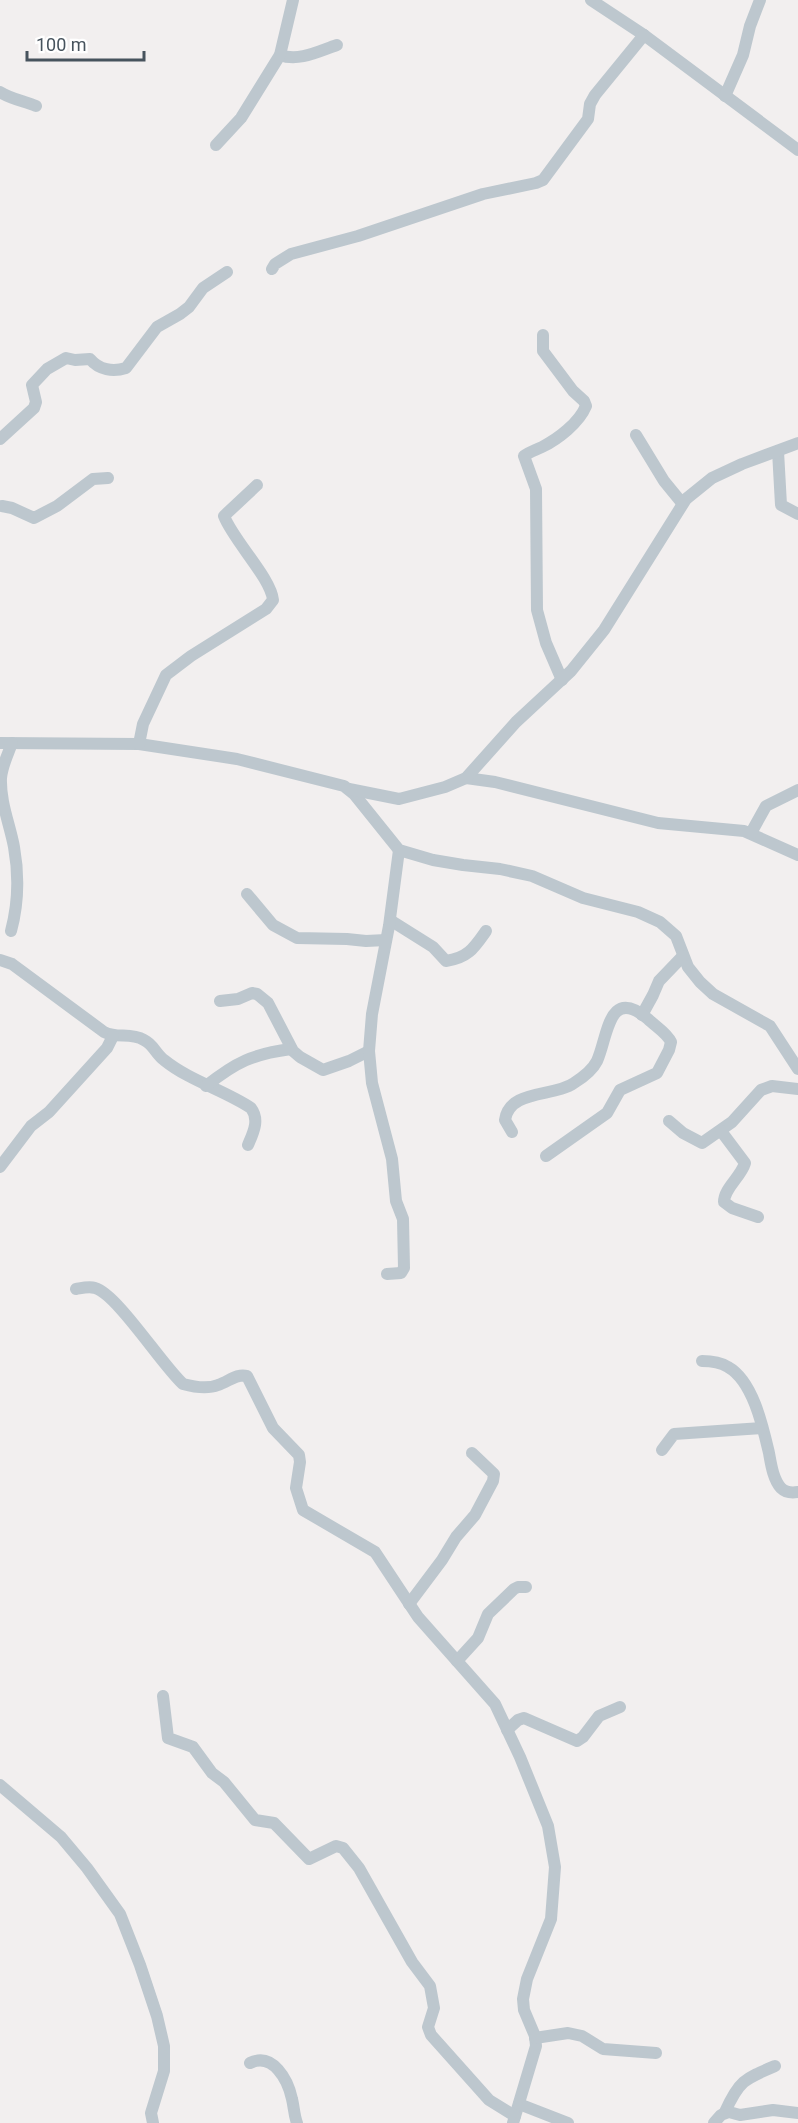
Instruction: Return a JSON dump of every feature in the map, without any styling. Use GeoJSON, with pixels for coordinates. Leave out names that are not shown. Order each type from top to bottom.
{"type":"FeatureCollection","features":[{"type":"Feature","properties":{"kind":"street"},"geometry":{"type":"LineString","coordinates":[[216,145],[241,118],[280,55],[293,0]]}},
{"type":"Feature","properties":{"kind":"street"},"geometry":{"type":"LineString","coordinates":[[591,0],[644,36],[798,150]]}},
{"type":"Feature","properties":{"kind":"street"},"geometry":{"type":"LineString","coordinates":[[725,96],[743,55],[760,0]]}},
{"type":"Feature","properties":{"kind":"street"},"geometry":{"type":"LineString","coordinates":[[272,269],[275,264],[291,254],[358,236],[483,194],[543,180],[588,119],[590,104],[595,95],[644,36]]}},
{"type":"Feature","properties":{"kind":"street"},"geometry":{"type":"LineString","coordinates":[[280,55],[287,58],[296,57],[337,45]]}},
{"type":"Feature","properties":{"kind":"street"},"geometry":{"type":"LineString","coordinates":[[0,92],[36,106]]}},
{"type":"Feature","properties":{"kind":"street"},"geometry":{"type":"LineString","coordinates":[[0,439],[34,408],[36,402],[32,385],[47,369],[66,358],[90,359],[102,369],[126,368],[157,327],[189,307],[203,288],[227,272]]}},
{"type":"Feature","properties":{"kind":"street"},"geometry":{"type":"LineString","coordinates":[[543,335],[543,351],[573,391],[586,403],[584,412],[570,427],[524,456],[536,489],[537,610],[546,643],[562,680]]}},
{"type":"Feature","properties":{"kind":"street"},"geometry":{"type":"LineString","coordinates":[[636,435],[664,481],[682,503]]}},
{"type":"Feature","properties":{"kind":"street"},"geometry":{"type":"LineString","coordinates":[[11,931],[17,903],[15,852],[7,824],[0,780],[6,743],[139,744],[237,759],[322,779],[349,789],[399,799],[445,787],[466,778],[516,722],[562,680],[604,630],[682,503],[696,489],[712,478],[742,464],[798,443]]}},
{"type":"Feature","properties":{"kind":"street"},"geometry":{"type":"LineString","coordinates":[[778,451],[781,505],[798,514]]}},
{"type":"Feature","properties":{"kind":"street"},"geometry":{"type":"LineString","coordinates":[[0,506],[12,508],[34,518],[61,504],[93,479],[108,478]]}},
{"type":"Feature","properties":{"kind":"street"},"geometry":{"type":"LineString","coordinates":[[139,744],[143,724],[166,675],[191,656],[266,609],[273,600],[270,589],[224,516],[257,485]]}},
{"type":"Feature","properties":{"kind":"street"},"geometry":{"type":"LineString","coordinates":[[466,778],[495,782],[658,823],[751,833],[798,855]]}},
{"type":"Feature","properties":{"kind":"street"},"geometry":{"type":"LineString","coordinates":[[349,789],[399,850],[453,864],[523,873],[583,898],[652,917],[669,928],[680,943],[688,967],[700,982],[713,994],[770,1026],[798,1069]]}},
{"type":"Feature","properties":{"kind":"street"},"geometry":{"type":"LineString","coordinates":[[751,833],[766,806],[798,790]]}},
{"type":"Feature","properties":{"kind":"street"},"geometry":{"type":"LineString","coordinates":[[387,1274],[401,1273],[404,1268],[403,1219],[396,1201],[392,1159],[372,1083],[369,1051],[372,1014],[390,920],[399,850]]}},
{"type":"Feature","properties":{"kind":"street"},"geometry":{"type":"LineString","coordinates":[[247,894],[273,924],[297,938],[386,940]]}},
{"type":"Feature","properties":{"kind":"street"},"geometry":{"type":"LineString","coordinates":[[390,920],[433,947],[446,961],[469,954],[486,931]]}},
{"type":"Feature","properties":{"kind":"street"},"geometry":{"type":"LineString","coordinates":[[642,1015],[659,981],[683,956]]}},
{"type":"Feature","properties":{"kind":"street"},"geometry":{"type":"LineString","coordinates":[[0,960],[12,964],[104,1032],[113,1036],[127,1035],[147,1041],[162,1059],[206,1086],[247,1106],[254,1112],[255,1124],[248,1145]]}},
{"type":"Feature","properties":{"kind":"street"},"geometry":{"type":"LineString","coordinates":[[220,1001],[238,999],[252,993],[257,994],[268,1004],[281,1025],[291,1049],[300,1057],[326,1070],[369,1051]]}},
{"type":"Feature","properties":{"kind":"street"},"geometry":{"type":"LineString","coordinates":[[512,1132],[505,1120],[510,1107],[532,1094],[555,1091],[575,1083],[596,1063],[605,1032],[615,1013],[624,1008],[633,1008],[666,1034],[671,1042],[659,1070],[620,1090],[607,1113],[546,1156]]}},
{"type":"Feature","properties":{"kind":"street"},"geometry":{"type":"LineString","coordinates":[[0,1167],[31,1126],[49,1112],[107,1048],[113,1036]]}},
{"type":"Feature","properties":{"kind":"street"},"geometry":{"type":"LineString","coordinates":[[206,1086],[227,1068],[250,1056],[291,1049]]}},
{"type":"Feature","properties":{"kind":"street"},"geometry":{"type":"LineString","coordinates":[[669,1121],[702,1143],[732,1122],[760,1090],[772,1086],[798,1089]]}},
{"type":"Feature","properties":{"kind":"street"},"geometry":{"type":"LineString","coordinates":[[721,1131],[745,1163],[725,1195],[724,1202],[732,1208],[759,1217]]}},
{"type":"Feature","properties":{"kind":"street"},"geometry":{"type":"LineString","coordinates":[[76,1289],[93,1287],[104,1293],[183,1384],[216,1386],[241,1375],[247,1376],[273,1428],[299,1455],[296,1488],[303,1510],[375,1552],[418,1617],[495,1704],[538,1798],[548,1826],[555,1868],[551,1919],[527,1979],[523,1999],[524,2010],[536,2038],[535,2050],[514,2120],[489,2100],[431,2035],[428,2027],[434,2008],[430,1986],[412,1962],[359,1868],[343,1848],[336,1846],[309,1859],[274,1823],[255,1820],[224,1782],[212,1773],[193,1747],[168,1738],[163,1696]]}},
{"type":"Feature","properties":{"kind":"street"},"geometry":{"type":"LineString","coordinates":[[702,1361],[722,1363],[733,1370],[750,1393],[779,1485],[787,1492],[798,1492]]}},
{"type":"Feature","properties":{"kind":"street"},"geometry":{"type":"LineString","coordinates":[[662,1450],[674,1434],[762,1428]]}},
{"type":"Feature","properties":{"kind":"street"},"geometry":{"type":"LineString","coordinates":[[409,1604],[456,1537],[475,1515],[493,1481],[494,1474],[472,1453]]}},
{"type":"Feature","properties":{"kind":"street"},"geometry":{"type":"LineString","coordinates":[[458,1661],[478,1638],[488,1614],[514,1589],[526,1587]]}},
{"type":"Feature","properties":{"kind":"street"},"geometry":{"type":"LineString","coordinates":[[507,1730],[518,1720],[524,1718],[577,1741],[583,1737],[599,1716],[620,1707]]}},
{"type":"Feature","properties":{"kind":"street"},"geometry":{"type":"LineString","coordinates":[[0,1785],[60,1837],[87,1868],[120,1914],[144,1975],[164,2046],[164,2071],[151,2113],[153,2123]]}},
{"type":"Feature","properties":{"kind":"street"},"geometry":{"type":"LineString","coordinates":[[536,2038],[568,2033],[586,2038],[603,2049],[656,2053]]}},
{"type":"Feature","properties":{"kind":"street"},"geometry":{"type":"LineString","coordinates":[[250,2063],[263,2060],[278,2067],[291,2094],[297,2123]]}},
{"type":"Feature","properties":{"kind":"street"},"geometry":{"type":"LineString","coordinates":[[714,2123],[725,2112],[742,2082],[749,2076],[775,2066]]}},
{"type":"Feature","properties":{"kind":"street"},"geometry":{"type":"LineString","coordinates":[[519,2104],[568,2123]]}},
{"type":"Feature","properties":{"kind":"street"},"geometry":{"type":"LineString","coordinates":[[725,2112],[747,2115],[773,2110],[798,2113]]}}]}
